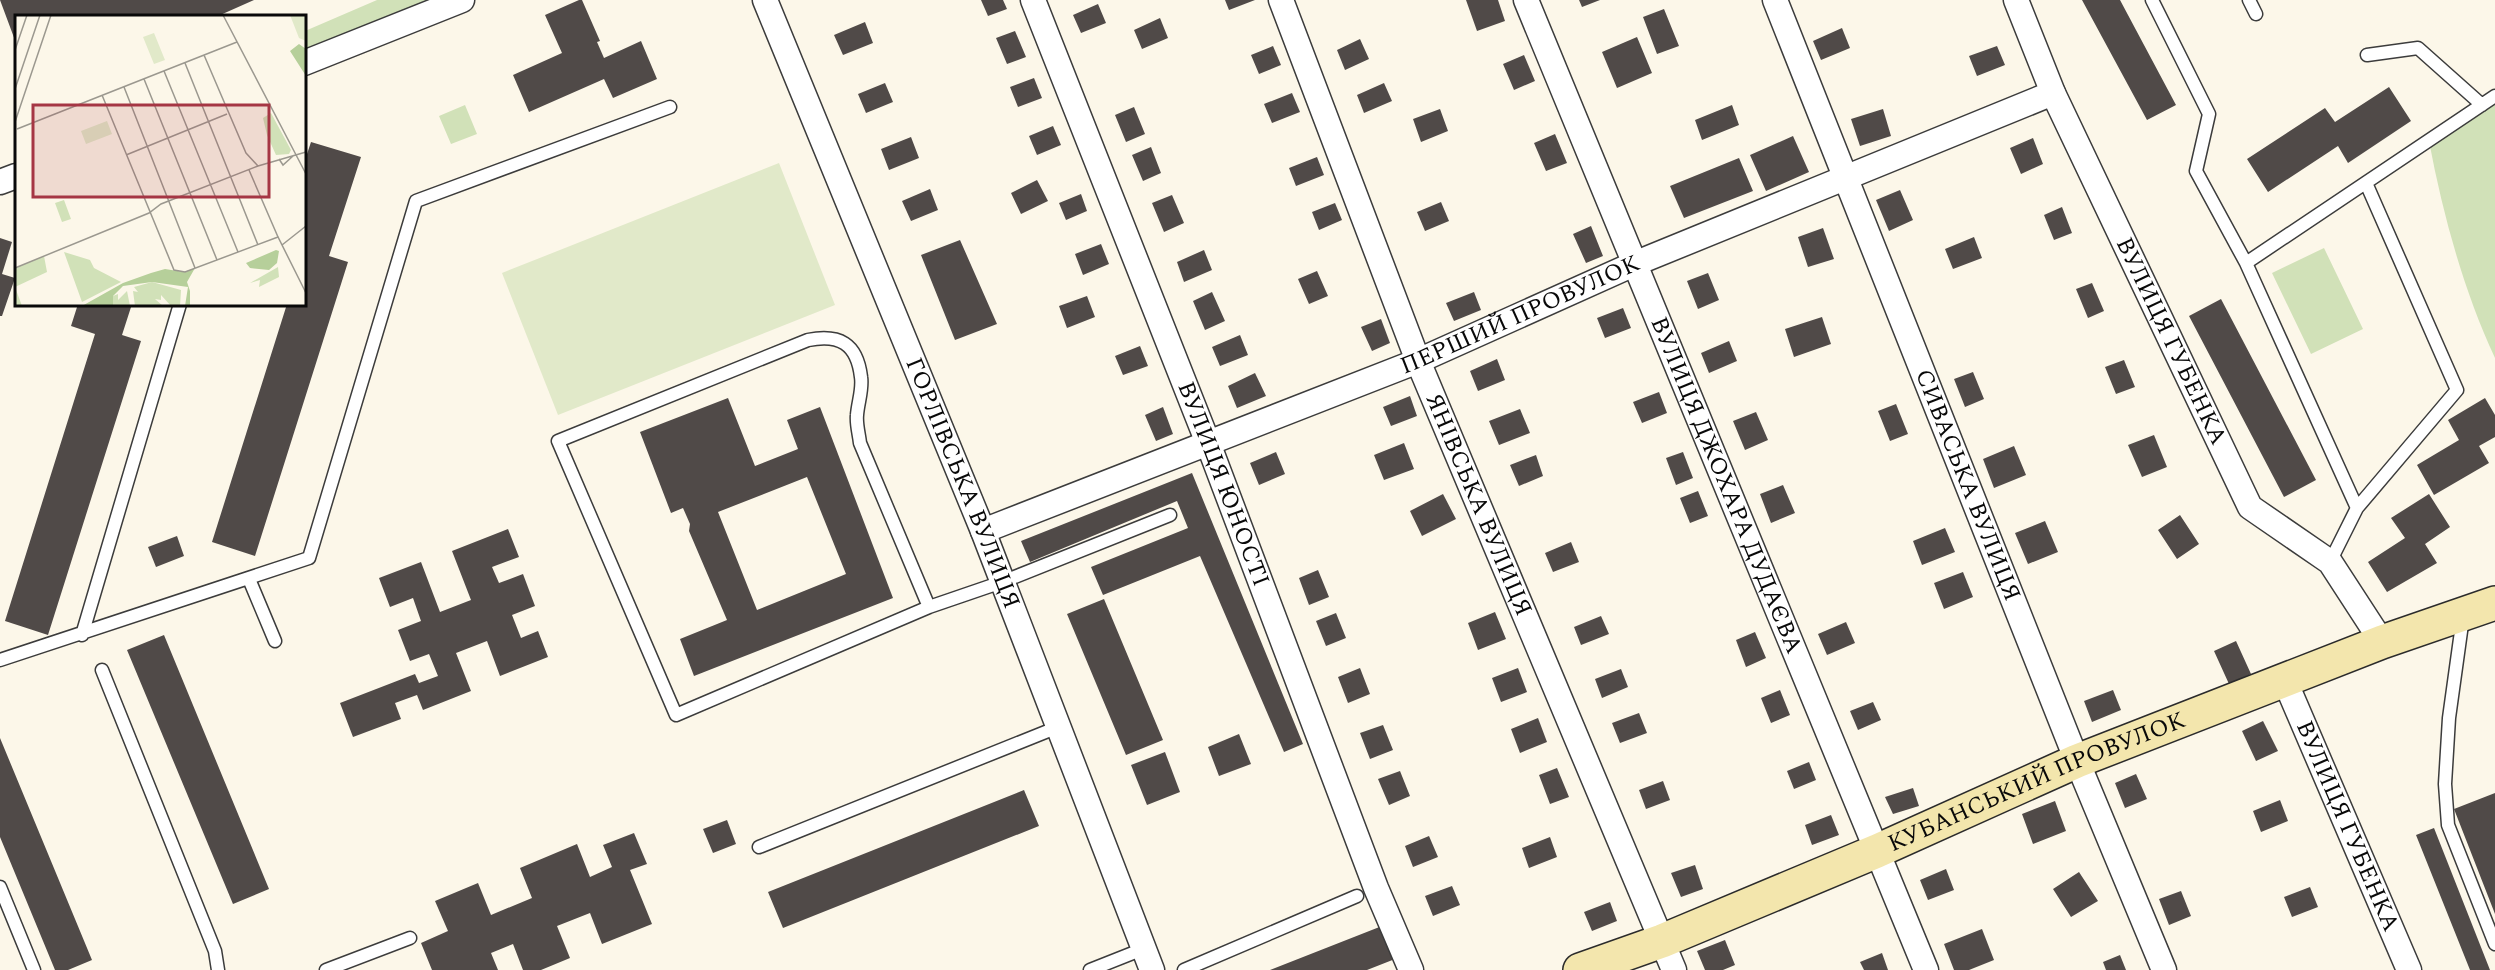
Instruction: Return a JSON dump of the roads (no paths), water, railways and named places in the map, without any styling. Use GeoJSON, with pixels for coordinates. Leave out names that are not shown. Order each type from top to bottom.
{"type":"FeatureCollection","features":[{"type":"Feature","properties":{"kind":"street"},"geometry":{"type":"LineString","coordinates":[[306,62],[462,0]]}},
{"type":"Feature","properties":{"kind":"street","name":"ГОРЛІВСЬКА ВУЛИЦЯ"},"geometry":{"type":"LineString","coordinates":[[765,0],[983,531],[1148,960]]}},
{"type":"Feature","properties":{"kind":"street","name":"ВУЛИЦЯ ЮНОСТІ"},"geometry":{"type":"LineString","coordinates":[[1033,0],[1208,443],[1317,734],[1411,970]]}},
{"type":"Feature","properties":{"kind":"street","name":"ЯНІВСЬКА ВУЛИЦЯ"},"geometry":{"type":"LineString","coordinates":[[1281,0],[1418,362],[1668,956]]}},
{"type":"Feature","properties":{"kind":"street","name":"ВУЛИЦЯ ДЖОХАРА ДУДАЄВА"},"geometry":{"type":"LineString","coordinates":[[1526,0],[1926,970]]}},
{"type":"Feature","properties":{"kind":"street","name":"СИВАСЬКА ВУЛИЦЯ"},"geometry":{"type":"LineString","coordinates":[[1775,0],[2077,761],[2163,970]]}},
{"type":"Feature","properties":{"kind":"street","name":"ВУЛИЦЯ ГУБЕНКА"},"geometry":{"type":"LineString","coordinates":[[2016,0],[2053,93],[2250,507],[2330,562],[2382,642]]}},
{"type":"Feature","properties":{"kind":"street","name":"ПЕРШИЙ ПРОВУЛОК"},"geometry":{"type":"LineString","coordinates":[[983,531],[1418,362],[1634,264],[2053,93]]}},
{"type":"Feature","properties":{"kind":"street"},"geometry":{"type":"LineString","coordinates":[[0,182],[15,176]]}},
{"type":"Feature","properties":{"kind":"street","name":"КУБАНСЬКИЙ ПРОВУЛОК"},"geometry":{"type":"LineString","coordinates":[[1580,970],[1668,956],[1876,851],[2077,761],[2382,642],[2495,603]]}},
{"type":"Feature","properties":{"kind":"street","name":"ВУЛИЦЯ ГУБЕНКА"},"geometry":{"type":"LineString","coordinates":[[2285,681],[2409,970]]}},
{"type":"Feature","properties":{"kind":"lane"},"geometry":{"type":"LineString","coordinates":[[2152,0],[2209,114],[2196,171],[2246,263],[2357,508]]}},
{"type":"Feature","properties":{"kind":"lane"},"geometry":{"type":"LineString","coordinates":[[2249,0],[2256,14]]}},
{"type":"Feature","properties":{"kind":"lane"},"geometry":{"type":"LineString","coordinates":[[2367,55],[2418,48],[2482,105]]}},
{"type":"Feature","properties":{"kind":"lane"},"geometry":{"type":"LineString","coordinates":[[2246,263],[2495,96]]}},
{"type":"Feature","properties":{"kind":"lane"},"geometry":{"type":"LineString","coordinates":[[0,660],[82,635],[309,558],[416,201],[670,107]]}},
{"type":"Feature","properties":{"kind":"lane"},"geometry":{"type":"LineString","coordinates":[[2330,562],[2357,508],[2457,390],[2366,183]]}},
{"type":"Feature","properties":{"kind":"lane"},"geometry":{"type":"LineString","coordinates":[[82,635],[179,306]]}},
{"type":"Feature","properties":{"kind":"lane"},"geometry":{"type":"LineString","coordinates":[[929,607],[861,443],[856,417],[861,376],[852,351],[841,340],[825,337],[808,340],[558,441],[676,715],[929,607],[1002,582],[1170,515]]}},
{"type":"Feature","properties":{"kind":"lane"},"geometry":{"type":"LineString","coordinates":[[249,579],[275,641]]}},
{"type":"Feature","properties":{"kind":"lane"},"geometry":{"type":"LineString","coordinates":[[2464,613],[2449,718],[2445,784],[2447,815],[2448,825],[2495,944]]}},
{"type":"Feature","properties":{"kind":"lane"},"geometry":{"type":"LineString","coordinates":[[102,670],[215,951],[218,970]]}},
{"type":"Feature","properties":{"kind":"lane"},"geometry":{"type":"LineString","coordinates":[[759,847],[1059,727]]}},
{"type":"Feature","properties":{"kind":"lane"},"geometry":{"type":"LineString","coordinates":[[0,886],[34,970]]}},
{"type":"Feature","properties":{"kind":"lane"},"geometry":{"type":"LineString","coordinates":[[1184,970],[1358,896]]}},
{"type":"Feature","properties":{"kind":"lane"},"geometry":{"type":"LineString","coordinates":[[326,970],[410,938]]}},
{"type":"Feature","properties":{"kind":"lane"},"geometry":{"type":"LineString","coordinates":[[1090,970],[1148,960]]}}]}
